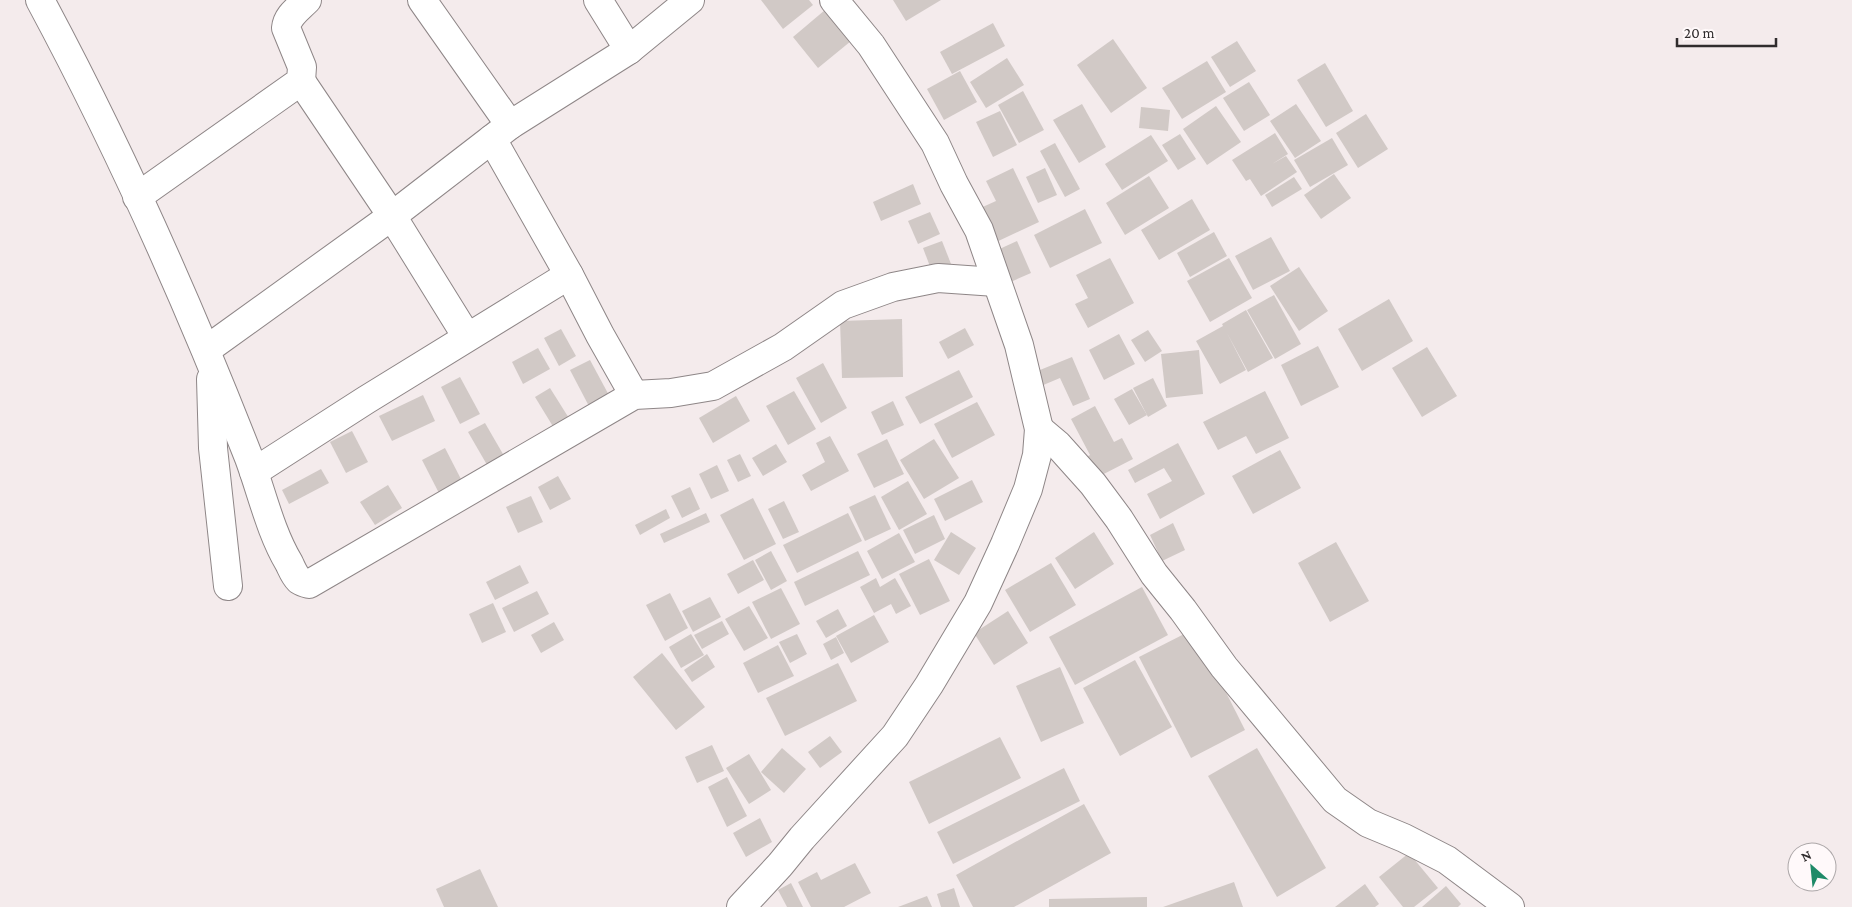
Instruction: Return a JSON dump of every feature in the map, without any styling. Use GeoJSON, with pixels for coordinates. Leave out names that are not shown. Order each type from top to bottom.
{"type":"FeatureCollection","features":[{"type":"Feature","properties":{"kind":"street"},"geometry":{"type":"LineString","coordinates":[[40,0],[70,56],[138,198],[208,355],[254,472],[280,548],[298,579],[309,584],[634,394],[671,393],[713,386],[783,347],[843,305],[893,286],[938,278],[996,282]]}},
{"type":"Feature","properties":{"kind":"street"},"geometry":{"type":"LineString","coordinates":[[307,0],[290,16],[286,28],[302,67],[301,81],[392,216],[467,337]]}},
{"type":"Feature","properties":{"kind":"street"},"geometry":{"type":"LineString","coordinates":[[422,0],[501,132],[569,275],[600,335],[634,394]]}},
{"type":"Feature","properties":{"kind":"street"},"geometry":{"type":"LineString","coordinates":[[598,0],[629,50]]}},
{"type":"Feature","properties":{"kind":"street"},"geometry":{"type":"LineString","coordinates":[[208,355],[501,132],[629,50],[690,0]]}},
{"type":"Feature","properties":{"kind":"street"},"geometry":{"type":"LineString","coordinates":[[741,907],[896,736],[929,685],[978,603],[1005,544],[1028,489],[1036,455],[1039,429],[1019,345],[979,230],[954,184],[935,143],[871,45],[834,0]]}},
{"type":"Feature","properties":{"kind":"street"},"geometry":{"type":"LineString","coordinates":[[138,198],[301,81]]}},
{"type":"Feature","properties":{"kind":"street"},"geometry":{"type":"LineString","coordinates":[[254,472],[467,337],[569,275]]}},
{"type":"Feature","properties":{"kind":"street"},"geometry":{"type":"LineString","coordinates":[[208,355],[213,448],[228,586]]}},
{"type":"Feature","properties":{"kind":"street"},"geometry":{"type":"LineString","coordinates":[[1039,429],[1058,445],[1093,484],[1154,574],[1183,610],[1224,667],[1335,800],[1368,824],[1404,838],[1447,860],[1510,907]]}},
{"type":"Feature","properties":{"kind":"building"},"geometry":{"type":"Polygon","coordinates":[[[761,0],[809,0],[813,5],[783,29],[761,0]]]}},
{"type":"Feature","properties":{"kind":"building"},"geometry":{"type":"Polygon","coordinates":[[[893,0],[941,0],[906,21],[893,0]]]}},
{"type":"Feature","properties":{"kind":"building"},"geometry":{"type":"Polygon","coordinates":[[[825,10],[851,41],[818,68],[793,37],[825,10]]]}},
{"type":"Feature","properties":{"kind":"building"},"geometry":{"type":"Polygon","coordinates":[[[993,23],[1005,46],[952,74],[940,52],[993,23]]]}},
{"type":"Feature","properties":{"kind":"building"},"geometry":{"type":"Polygon","coordinates":[[[1113,39],[1147,88],[1111,113],[1077,65],[1113,39]]]}},
{"type":"Feature","properties":{"kind":"building"},"geometry":{"type":"Polygon","coordinates":[[[1237,41],[1256,71],[1230,87],[1211,57],[1237,41]]]}},
{"type":"Feature","properties":{"kind":"building"},"geometry":{"type":"Polygon","coordinates":[[[1007,58],[1024,85],[986,108],[970,82],[1007,58]]]}},
{"type":"Feature","properties":{"kind":"building"},"geometry":{"type":"Polygon","coordinates":[[[1207,61],[1226,92],[1182,119],[1162,88],[1207,61]]]}},
{"type":"Feature","properties":{"kind":"building"},"geometry":{"type":"Polygon","coordinates":[[[1325,63],[1353,111],[1326,127],[1297,80],[1325,63]]]}},
{"type":"Feature","properties":{"kind":"building"},"geometry":{"type":"Polygon","coordinates":[[[960,71],[977,102],[944,120],[927,89],[960,71]]]}},
{"type":"Feature","properties":{"kind":"building"},"geometry":{"type":"Polygon","coordinates":[[[1249,82],[1270,115],[1244,131],[1223,98],[1249,82]]]}},
{"type":"Feature","properties":{"kind":"building"},"geometry":{"type":"Polygon","coordinates":[[[1023,91],[1044,130],[1019,143],[998,105],[1023,91]]]}},
{"type":"Feature","properties":{"kind":"building"},"geometry":{"type":"Polygon","coordinates":[[[1082,104],[1106,147],[1079,163],[1053,120],[1082,104]]]}},
{"type":"Feature","properties":{"kind":"building"},"geometry":{"type":"Polygon","coordinates":[[[1296,104],[1321,141],[1295,158],[1270,121],[1296,104]]]}},
{"type":"Feature","properties":{"kind":"building"},"geometry":{"type":"Polygon","coordinates":[[[1216,106],[1241,142],[1207,165],[1183,129],[1216,106]]]}},
{"type":"Feature","properties":{"kind":"building"},"geometry":{"type":"Polygon","coordinates":[[[1141,107],[1170,110],[1168,131],[1139,128],[1141,107]]]}},
{"type":"Feature","properties":{"kind":"building"},"geometry":{"type":"Polygon","coordinates":[[[1000,111],[1017,145],[993,157],[976,122],[1000,111]]]}},
{"type":"Feature","properties":{"kind":"building"},"geometry":{"type":"Polygon","coordinates":[[[1366,114],[1388,149],[1358,168],[1336,133],[1366,114]]]}},
{"type":"Feature","properties":{"kind":"building"},"geometry":{"type":"Polygon","coordinates":[[[1275,133],[1288,154],[1272,164],[1286,156],[1297,172],[1261,196],[1250,179],[1246,181],[1232,160],[1275,133]]]}},
{"type":"Feature","properties":{"kind":"building"},"geometry":{"type":"Polygon","coordinates":[[[1180,134],[1196,159],[1178,170],[1162,145],[1180,134]]]}},
{"type":"Feature","properties":{"kind":"building"},"geometry":{"type":"Polygon","coordinates":[[[1151,135],[1168,161],[1122,190],[1105,164],[1151,135]]]}},
{"type":"Feature","properties":{"kind":"building"},"geometry":{"type":"Polygon","coordinates":[[[1332,138],[1348,165],[1310,187],[1294,160],[1332,138]]]}},
{"type":"Feature","properties":{"kind":"building"},"geometry":{"type":"Polygon","coordinates":[[[1055,143],[1080,189],[1065,197],[1040,151],[1055,143]]]}},
{"type":"Feature","properties":{"kind":"building"},"geometry":{"type":"Polygon","coordinates":[[[1013,168],[1039,222],[992,244],[976,210],[996,201],[986,181],[1013,168]]]}},
{"type":"Feature","properties":{"kind":"building"},"geometry":{"type":"Polygon","coordinates":[[[1045,168],[1057,195],[1038,203],[1026,177],[1045,168]]]}},
{"type":"Feature","properties":{"kind":"building"},"geometry":{"type":"Polygon","coordinates":[[[1334,174],[1351,198],[1321,219],[1304,195],[1334,174]]]}},
{"type":"Feature","properties":{"kind":"building"},"geometry":{"type":"Polygon","coordinates":[[[1149,176],[1169,208],[1125,235],[1106,203],[1149,176]]]}},
{"type":"Feature","properties":{"kind":"building"},"geometry":{"type":"Polygon","coordinates":[[[1294,177],[1302,189],[1272,207],[1265,195],[1294,177]]]}},
{"type":"Feature","properties":{"kind":"building"},"geometry":{"type":"Polygon","coordinates":[[[913,184],[921,204],[881,221],[873,202],[913,184]]]}},
{"type":"Feature","properties":{"kind":"building"},"geometry":{"type":"Polygon","coordinates":[[[1192,199],[1210,230],[1159,260],[1141,230],[1192,199]]]}},
{"type":"Feature","properties":{"kind":"building"},"geometry":{"type":"Polygon","coordinates":[[[1085,209],[1102,243],[1050,268],[1034,235],[1085,209]]]}},
{"type":"Feature","properties":{"kind":"building"},"geometry":{"type":"Polygon","coordinates":[[[930,212],[940,234],[918,244],[908,221],[930,212]]]}},
{"type":"Feature","properties":{"kind":"building"},"geometry":{"type":"Polygon","coordinates":[[[1214,232],[1227,256],[1190,277],[1177,253],[1214,232]]]}},
{"type":"Feature","properties":{"kind":"building"},"geometry":{"type":"Polygon","coordinates":[[[1271,237],[1290,271],[1253,290],[1235,256],[1271,237]]]}},
{"type":"Feature","properties":{"kind":"building"},"geometry":{"type":"Polygon","coordinates":[[[942,241],[953,269],[934,277],[923,248],[942,241]]]}},
{"type":"Feature","properties":{"kind":"building"},"geometry":{"type":"Polygon","coordinates":[[[1017,241],[1031,273],[1006,284],[993,252],[1017,241]]]}},
{"type":"Feature","properties":{"kind":"building"},"geometry":{"type":"Polygon","coordinates":[[[1110,258],[1134,303],[1088,328],[1075,304],[1088,298],[1076,275],[1110,258]]]}},
{"type":"Feature","properties":{"kind":"building"},"geometry":{"type":"Polygon","coordinates":[[[1229,258],[1252,298],[1210,322],[1187,281],[1229,258]]]}},
{"type":"Feature","properties":{"kind":"building"},"geometry":{"type":"Polygon","coordinates":[[[1299,267],[1328,311],[1299,331],[1270,286],[1299,267]]]}},
{"type":"Feature","properties":{"kind":"building"},"geometry":{"type":"Polygon","coordinates":[[[1274,295],[1301,344],[1275,359],[1247,310],[1274,295]]]}},
{"type":"Feature","properties":{"kind":"building"},"geometry":{"type":"Polygon","coordinates":[[[1389,299],[1413,341],[1362,371],[1338,329],[1389,299]]]}},
{"type":"Feature","properties":{"kind":"building"},"geometry":{"type":"Polygon","coordinates":[[[1246,310],[1273,358],[1248,372],[1227,333],[1246,370],[1220,384],[1196,341],[1246,310]]]}},
{"type":"Feature","properties":{"kind":"building"},"geometry":{"type":"Polygon","coordinates":[[[902,319],[903,377],[842,378],[840,321],[902,319]]]}},
{"type":"Feature","properties":{"kind":"building"},"geometry":{"type":"Polygon","coordinates":[[[965,328],[974,345],[948,359],[939,342],[965,328]]]}},
{"type":"Feature","properties":{"kind":"building"},"geometry":{"type":"Polygon","coordinates":[[[561,329],[576,356],[559,366],[544,338],[561,329]]]}},
{"type":"Feature","properties":{"kind":"building"},"geometry":{"type":"Polygon","coordinates":[[[1148,330],[1162,351],[1145,362],[1131,340],[1148,330]]]}},
{"type":"Feature","properties":{"kind":"building"},"geometry":{"type":"Polygon","coordinates":[[[1119,334],[1135,364],[1104,380],[1089,350],[1119,334]]]}},
{"type":"Feature","properties":{"kind":"building"},"geometry":{"type":"Polygon","coordinates":[[[1318,346],[1339,387],[1301,406],[1281,365],[1318,346]]]}},
{"type":"Feature","properties":{"kind":"building"},"geometry":{"type":"Polygon","coordinates":[[[1427,347],[1457,396],[1422,417],[1392,368],[1427,347]]]}},
{"type":"Feature","properties":{"kind":"building"},"geometry":{"type":"Polygon","coordinates":[[[538,348],[550,369],[523,384],[512,362],[538,348]]]}},
{"type":"Feature","properties":{"kind":"building"},"geometry":{"type":"Polygon","coordinates":[[[1199,350],[1203,394],[1166,398],[1161,354],[1199,350]]]}},
{"type":"Feature","properties":{"kind":"building"},"geometry":{"type":"Polygon","coordinates":[[[1072,357],[1090,399],[1073,406],[1060,378],[1041,386],[1035,372],[1072,357]]]}},
{"type":"Feature","properties":{"kind":"building"},"geometry":{"type":"Polygon","coordinates":[[[590,360],[611,399],[591,410],[570,370],[590,360]]]}},
{"type":"Feature","properties":{"kind":"building"},"geometry":{"type":"Polygon","coordinates":[[[823,363],[847,408],[821,423],[796,378],[823,363]]]}},
{"type":"Feature","properties":{"kind":"building"},"geometry":{"type":"Polygon","coordinates":[[[959,370],[973,397],[920,424],[905,397],[959,370]]]}},
{"type":"Feature","properties":{"kind":"building"},"geometry":{"type":"Polygon","coordinates":[[[460,377],[480,414],[460,424],[441,387],[460,377]]]}},
{"type":"Feature","properties":{"kind":"building"},"geometry":{"type":"Polygon","coordinates":[[[1153,378],[1167,406],[1148,417],[1133,388],[1153,378]]]}},
{"type":"Feature","properties":{"kind":"building"},"geometry":{"type":"Polygon","coordinates":[[[550,388],[572,423],[557,433],[535,397],[550,388]]]}},
{"type":"Feature","properties":{"kind":"building"},"geometry":{"type":"Polygon","coordinates":[[[1132,389],[1147,415],[1129,425],[1114,399],[1132,389]]]}},
{"type":"Feature","properties":{"kind":"building"},"geometry":{"type":"Polygon","coordinates":[[[794,391],[816,429],[788,445],[766,406],[794,391]]]}},
{"type":"Feature","properties":{"kind":"building"},"geometry":{"type":"Polygon","coordinates":[[[1265,391],[1289,438],[1256,454],[1246,436],[1218,450],[1203,422],[1265,391]]]}},
{"type":"Feature","properties":{"kind":"building"},"geometry":{"type":"Polygon","coordinates":[[[423,395],[435,421],[392,441],[379,416],[423,395]]]}},
{"type":"Feature","properties":{"kind":"building"},"geometry":{"type":"Polygon","coordinates":[[[736,396],[750,421],[713,443],[699,418],[736,396]]]}},
{"type":"Feature","properties":{"kind":"building"},"geometry":{"type":"Polygon","coordinates":[[[893,401],[904,425],[882,435],[871,412],[893,401]]]}},
{"type":"Feature","properties":{"kind":"building"},"geometry":{"type":"Polygon","coordinates":[[[977,402],[995,435],[952,458],[934,424],[977,402]]]}},
{"type":"Feature","properties":{"kind":"building"},"geometry":{"type":"Polygon","coordinates":[[[1095,406],[1114,442],[1122,438],[1133,459],[1094,479],[1083,459],[1090,455],[1071,419],[1095,406]]]}},
{"type":"Feature","properties":{"kind":"building"},"geometry":{"type":"Polygon","coordinates":[[[485,423],[507,461],[490,470],[468,432],[485,423]]]}},
{"type":"Feature","properties":{"kind":"building"},"geometry":{"type":"Polygon","coordinates":[[[352,431],[368,462],[346,473],[330,442],[352,431]]]}},
{"type":"Feature","properties":{"kind":"building"},"geometry":{"type":"Polygon","coordinates":[[[830,436],[849,471],[811,491],[802,475],[825,462],[816,443],[830,436]]]}},
{"type":"Feature","properties":{"kind":"building"},"geometry":{"type":"Polygon","coordinates":[[[887,439],[904,474],[874,488],[857,454],[887,439]]]}},
{"type":"Feature","properties":{"kind":"building"},"geometry":{"type":"Polygon","coordinates":[[[934,439],[959,478],[924,499],[900,460],[934,439]]]}},
{"type":"Feature","properties":{"kind":"building"},"geometry":{"type":"Polygon","coordinates":[[[1178,443],[1205,494],[1160,519],[1147,494],[1172,481],[1164,468],[1135,483],[1128,470],[1178,443]]]}},
{"type":"Feature","properties":{"kind":"building"},"geometry":{"type":"Polygon","coordinates":[[[776,444],[787,462],[763,476],[752,458],[776,444]]]}},
{"type":"Feature","properties":{"kind":"building"},"geometry":{"type":"Polygon","coordinates":[[[445,448],[464,485],[441,497],[422,460],[445,448]]]}},
{"type":"Feature","properties":{"kind":"building"},"geometry":{"type":"Polygon","coordinates":[[[1280,450],[1301,488],[1253,514],[1232,476],[1280,450]]]}},
{"type":"Feature","properties":{"kind":"building"},"geometry":{"type":"Polygon","coordinates":[[[740,454],[751,476],[738,482],[727,460],[740,454]]]}},
{"type":"Feature","properties":{"kind":"building"},"geometry":{"type":"Polygon","coordinates":[[[717,465],[729,491],[711,499],[699,474],[717,465]]]}},
{"type":"Feature","properties":{"kind":"building"},"geometry":{"type":"Polygon","coordinates":[[[321,469],[329,483],[289,504],[282,490],[321,469]]]}},
{"type":"Feature","properties":{"kind":"building"},"geometry":{"type":"Polygon","coordinates":[[[558,476],[571,499],[550,510],[538,487],[558,476]]]}},
{"type":"Feature","properties":{"kind":"building"},"geometry":{"type":"Polygon","coordinates":[[[972,480],[983,502],[945,521],[934,499],[972,480]]]}},
{"type":"Feature","properties":{"kind":"building"},"geometry":{"type":"Polygon","coordinates":[[[908,481],[927,514],[899,530],[881,497],[908,481]]]}},
{"type":"Feature","properties":{"kind":"building"},"geometry":{"type":"Polygon","coordinates":[[[388,485],[402,508],[375,525],[360,502],[388,485]]]}},
{"type":"Feature","properties":{"kind":"building"},"geometry":{"type":"Polygon","coordinates":[[[690,487],[700,509],[682,518],[671,496],[690,487]]]}},
{"type":"Feature","properties":{"kind":"building"},"geometry":{"type":"Polygon","coordinates":[[[875,495],[891,529],[865,541],[849,507],[875,495]]]}},
{"type":"Feature","properties":{"kind":"building"},"geometry":{"type":"Polygon","coordinates":[[[531,496],[543,522],[518,533],[506,507],[531,496]]]}},
{"type":"Feature","properties":{"kind":"building"},"geometry":{"type":"Polygon","coordinates":[[[753,498],[776,544],[744,560],[720,515],[753,498]]]}},
{"type":"Feature","properties":{"kind":"building"},"geometry":{"type":"Polygon","coordinates":[[[784,501],[799,532],[783,539],[768,509],[784,501]]]}},
{"type":"Feature","properties":{"kind":"building"},"geometry":{"type":"Polygon","coordinates":[[[666,509],[670,518],[640,535],[635,525],[666,509]]]}},
{"type":"Feature","properties":{"kind":"building"},"geometry":{"type":"Polygon","coordinates":[[[706,513],[710,522],[664,543],[660,534],[706,513]]]}},
{"type":"Feature","properties":{"kind":"building"},"geometry":{"type":"Polygon","coordinates":[[[848,513],[862,541],[797,573],[783,545],[848,513]]]}},
{"type":"Feature","properties":{"kind":"building"},"geometry":{"type":"Polygon","coordinates":[[[934,515],[945,539],[915,554],[903,530],[934,515]]]}},
{"type":"Feature","properties":{"kind":"building"},"geometry":{"type":"Polygon","coordinates":[[[1173,523],[1185,550],[1162,561],[1150,535],[1173,523]]]}},
{"type":"Feature","properties":{"kind":"building"},"geometry":{"type":"Polygon","coordinates":[[[951,532],[976,548],[959,575],[934,560],[951,532]]]}},
{"type":"Feature","properties":{"kind":"building"},"geometry":{"type":"Polygon","coordinates":[[[1094,532],[1114,564],[1075,589],[1055,558],[1094,532]]]}},
{"type":"Feature","properties":{"kind":"building"},"geometry":{"type":"Polygon","coordinates":[[[899,533],[915,562],[882,579],[867,551],[899,533]]]}},
{"type":"Feature","properties":{"kind":"building"},"geometry":{"type":"Polygon","coordinates":[[[1336,542],[1369,601],[1330,622],[1298,563],[1336,542]]]}},
{"type":"Feature","properties":{"kind":"building"},"geometry":{"type":"Polygon","coordinates":[[[771,551],[787,581],[771,590],[755,560],[771,551]]]}},
{"type":"Feature","properties":{"kind":"building"},"geometry":{"type":"Polygon","coordinates":[[[858,551],[870,575],[805,606],[794,582],[858,551]]]}},
{"type":"Feature","properties":{"kind":"building"},"geometry":{"type":"Polygon","coordinates":[[[929,559],[950,601],[920,615],[899,574],[929,559]]]}},
{"type":"Feature","properties":{"kind":"building"},"geometry":{"type":"Polygon","coordinates":[[[753,560],[764,580],[738,594],[727,574],[753,560]]]}},
{"type":"Feature","properties":{"kind":"building"},"geometry":{"type":"Polygon","coordinates":[[[1051,563],[1076,605],[1030,632],[1005,590],[1051,563]]]}},
{"type":"Feature","properties":{"kind":"building"},"geometry":{"type":"Polygon","coordinates":[[[520,565],[529,583],[495,600],[486,582],[520,565]]]}},
{"type":"Feature","properties":{"kind":"building"},"geometry":{"type":"Polygon","coordinates":[[[876,578],[880,587],[895,578],[911,606],[896,614],[891,604],[874,613],[860,587],[876,578]]]}},
{"type":"Feature","properties":{"kind":"building"},"geometry":{"type":"Polygon","coordinates":[[[1142,587],[1168,635],[1075,685],[1049,637],[1142,587]]]}},
{"type":"Feature","properties":{"kind":"building"},"geometry":{"type":"Polygon","coordinates":[[[781,588],[800,624],[771,639],[752,602],[781,588]]]}},
{"type":"Feature","properties":{"kind":"building"},"geometry":{"type":"Polygon","coordinates":[[[537,591],[549,614],[514,632],[502,608],[537,591]]]}},
{"type":"Feature","properties":{"kind":"building"},"geometry":{"type":"Polygon","coordinates":[[[670,593],[688,628],[665,641],[646,605],[670,593]]]}},
{"type":"Feature","properties":{"kind":"building"},"geometry":{"type":"Polygon","coordinates":[[[710,597],[721,617],[693,632],[682,611],[710,597]]]}},
{"type":"Feature","properties":{"kind":"building"},"geometry":{"type":"Polygon","coordinates":[[[493,603],[506,632],[482,643],[469,614],[493,603]]]}},
{"type":"Feature","properties":{"kind":"building"},"geometry":{"type":"Polygon","coordinates":[[[749,606],[768,638],[744,651],[725,619],[749,606]]]}},
{"type":"Feature","properties":{"kind":"building"},"geometry":{"type":"Polygon","coordinates":[[[838,609],[847,626],[826,638],[816,621],[838,609]]]}},
{"type":"Feature","properties":{"kind":"building"},"geometry":{"type":"Polygon","coordinates":[[[1008,611],[1028,643],[994,665],[974,633],[1008,611]]]}},
{"type":"Feature","properties":{"kind":"building"},"geometry":{"type":"Polygon","coordinates":[[[874,615],[889,642],[851,663],[836,636],[874,615]]]}},
{"type":"Feature","properties":{"kind":"building"},"geometry":{"type":"Polygon","coordinates":[[[722,621],[729,634],[702,649],[694,635],[722,621]]]}},
{"type":"Feature","properties":{"kind":"building"},"geometry":{"type":"Polygon","coordinates":[[[554,622],[564,640],[541,653],[531,635],[554,622]]]}},
{"type":"Feature","properties":{"kind":"building"},"geometry":{"type":"Polygon","coordinates":[[[1194,629],[1245,730],[1191,758],[1139,657],[1194,629]]]}},
{"type":"Feature","properties":{"kind":"building"},"geometry":{"type":"Polygon","coordinates":[[[691,634],[704,655],[681,668],[669,647],[691,634]]]}},
{"type":"Feature","properties":{"kind":"building"},"geometry":{"type":"Polygon","coordinates":[[[797,634],[807,654],[790,663],[779,642],[797,634]]]}},
{"type":"Feature","properties":{"kind":"building"},"geometry":{"type":"Polygon","coordinates":[[[836,637],[844,653],[831,660],[823,644],[836,637]]]}},
{"type":"Feature","properties":{"kind":"building"},"geometry":{"type":"Polygon","coordinates":[[[778,645],[794,676],[758,693],[743,663],[778,645]]]}},
{"type":"Feature","properties":{"kind":"building"},"geometry":{"type":"Polygon","coordinates":[[[662,653],[705,707],[676,730],[633,677],[662,653]]]}},
{"type":"Feature","properties":{"kind":"building"},"geometry":{"type":"Polygon","coordinates":[[[707,654],[715,667],[692,682],[684,670],[707,654]]]}},
{"type":"Feature","properties":{"kind":"building"},"geometry":{"type":"Polygon","coordinates":[[[1135,660],[1172,727],[1120,756],[1083,688],[1135,660]]]}},
{"type":"Feature","properties":{"kind":"building"},"geometry":{"type":"Polygon","coordinates":[[[838,663],[857,701],[785,736],[766,698],[838,663]]]}},
{"type":"Feature","properties":{"kind":"building"},"geometry":{"type":"Polygon","coordinates":[[[1060,667],[1084,723],[1041,742],[1016,686],[1060,667]]]}},
{"type":"Feature","properties":{"kind":"building"},"geometry":{"type":"Polygon","coordinates":[[[830,736],[842,752],[820,768],[808,752],[830,736]]]}},
{"type":"Feature","properties":{"kind":"building"},"geometry":{"type":"Polygon","coordinates":[[[1000,737],[1021,778],[929,824],[909,782],[1000,737]]]}},
{"type":"Feature","properties":{"kind":"building"},"geometry":{"type":"Polygon","coordinates":[[[712,745],[724,771],[697,783],[685,757],[712,745]]]}},
{"type":"Feature","properties":{"kind":"building"},"geometry":{"type":"Polygon","coordinates":[[[782,748],[806,769],[784,793],[761,772],[782,748]]]}},
{"type":"Feature","properties":{"kind":"building"},"geometry":{"type":"Polygon","coordinates":[[[1257,748],[1326,868],[1277,897],[1208,776],[1257,748]]]}},
{"type":"Feature","properties":{"kind":"building"},"geometry":{"type":"Polygon","coordinates":[[[749,754],[771,790],[749,804],[726,768],[749,754]]]}},
{"type":"Feature","properties":{"kind":"building"},"geometry":{"type":"Polygon","coordinates":[[[1064,768],[1080,801],[953,864],[937,832],[1064,768]]]}},
{"type":"Feature","properties":{"kind":"building"},"geometry":{"type":"Polygon","coordinates":[[[727,777],[747,816],[727,827],[708,787],[727,777]]]}},
{"type":"Feature","properties":{"kind":"building"},"geometry":{"type":"Polygon","coordinates":[[[1084,804],[1111,853],[1014,907],[973,907],[956,875],[1084,804]]]}},
{"type":"Feature","properties":{"kind":"building"},"geometry":{"type":"Polygon","coordinates":[[[760,818],[772,842],[746,857],[733,833],[760,818]]]}},
{"type":"Feature","properties":{"kind":"building"},"geometry":{"type":"Polygon","coordinates":[[[1409,853],[1438,888],[1414,907],[1403,907],[1379,877],[1409,853]]]}},
{"type":"Feature","properties":{"kind":"building"},"geometry":{"type":"Polygon","coordinates":[[[855,863],[871,893],[844,907],[811,907],[798,882],[817,872],[821,880],[855,863]]]}},
{"type":"Feature","properties":{"kind":"building"},"geometry":{"type":"Polygon","coordinates":[[[480,869],[498,907],[444,907],[436,889],[480,869]]]}},
{"type":"Feature","properties":{"kind":"building"},"geometry":{"type":"Polygon","coordinates":[[[1234,882],[1243,907],[1163,907],[1234,882]]]}},
{"type":"Feature","properties":{"kind":"building"},"geometry":{"type":"Polygon","coordinates":[[[791,883],[803,907],[787,907],[778,890],[791,883]]]}},
{"type":"Feature","properties":{"kind":"building"},"geometry":{"type":"Polygon","coordinates":[[[1365,884],[1379,904],[1375,907],[1335,907],[1365,884]]]}},
{"type":"Feature","properties":{"kind":"building"},"geometry":{"type":"Polygon","coordinates":[[[1446,886],[1461,904],[1458,907],[1422,907],[1446,886]]]}},
{"type":"Feature","properties":{"kind":"building"},"geometry":{"type":"Polygon","coordinates":[[[954,888],[960,907],[941,907],[937,894],[954,888]]]}},
{"type":"Feature","properties":{"kind":"building"},"geometry":{"type":"Polygon","coordinates":[[[927,896],[932,907],[898,907],[927,896]]]}},
{"type":"Feature","properties":{"kind":"building"},"geometry":{"type":"Polygon","coordinates":[[[1147,897],[1147,907],[1049,907],[1049,899],[1147,897]]]}}]}
